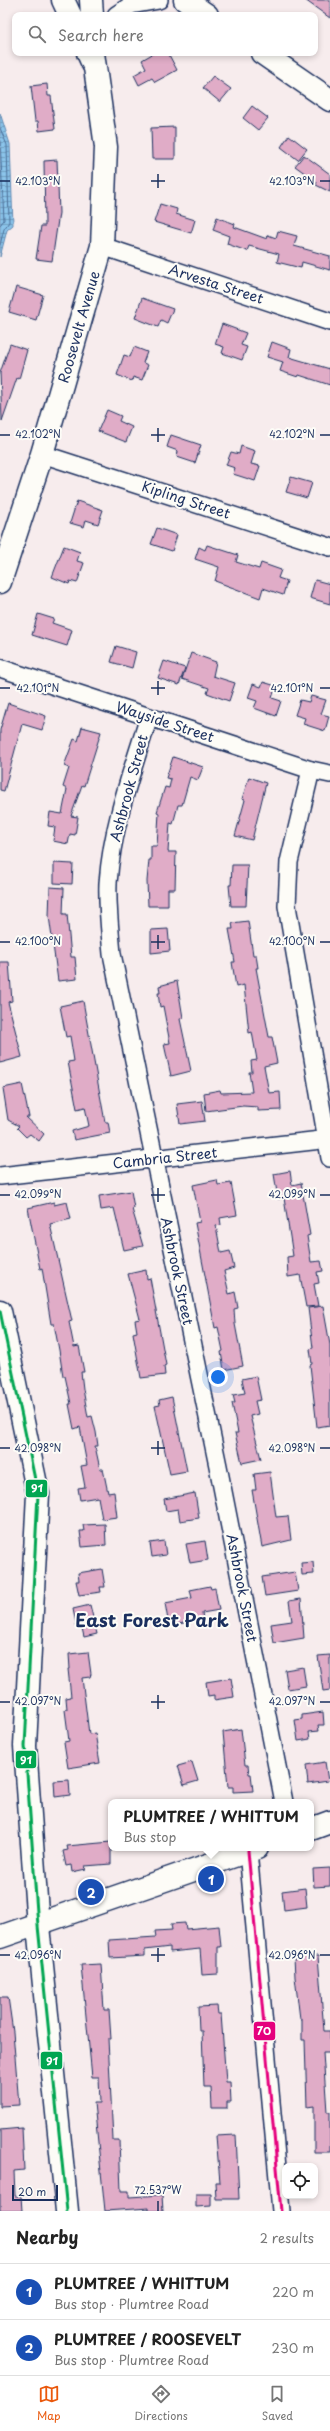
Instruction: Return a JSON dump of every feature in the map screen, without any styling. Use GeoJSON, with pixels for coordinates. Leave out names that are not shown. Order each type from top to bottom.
{"type":"FeatureCollection","features":[{"type":"Feature","properties":{"kind":"street"},"geometry":{"type":"LineString","coordinates":[[63,0],[69,12]]}},
{"type":"Feature","properties":{"kind":"street"},"geometry":{"type":"LineString","coordinates":[[91,0],[92,12]]}},
{"type":"Feature","properties":{"kind":"street"},"geometry":{"type":"LineString","coordinates":[[120,12],[131,5],[159,0]]}},
{"type":"Feature","properties":{"kind":"street"},"geometry":{"type":"LineString","coordinates":[[179,0],[201,12]]}},
{"type":"Feature","properties":{"kind":"street","name":"Roosevelt Avenue"},"geometry":{"type":"LineString","coordinates":[[0,582],[42,454],[102,246],[106,147],[93,56]]}},
{"type":"Feature","properties":{"kind":"street"},"geometry":{"type":"LineString","coordinates":[[266,56],[330,100]]}},
{"type":"Feature","properties":{"kind":"street","name":"Arvesta Street"},"geometry":{"type":"LineString","coordinates":[[102,246],[330,322]]}},
{"type":"Feature","properties":{"kind":"street","name":"Kipling Street"},"geometry":{"type":"LineString","coordinates":[[42,454],[330,547]]}},
{"type":"Feature","properties":{"kind":"street","name":"Wayside Street"},"geometry":{"type":"LineString","coordinates":[[0,668],[310,770],[330,774]]}},
{"type":"Feature","properties":{"kind":"street","name":"Ashbrook Street"},"geometry":{"type":"LineString","coordinates":[[149,717],[118,818],[110,862],[108,900],[110,933],[119,996],[218,1466],[283,1799]]}},
{"type":"Feature","properties":{"kind":"street"},"geometry":{"type":"LineString","coordinates":[[310,770],[289,862],[287,906],[330,1158]]}},
{"type":"Feature","properties":{"kind":"street","name":"Cambria Street"},"geometry":{"type":"LineString","coordinates":[[0,1176],[328,1140]]}},
{"type":"Feature","properties":{"kind":"street"},"geometry":{"type":"LineString","coordinates":[[0,1311],[38,1494],[25,1746],[38,1926],[67,2211]]}},
{"type":"Feature","properties":{"kind":"street"},"geometry":{"type":"LineString","coordinates":[[314,1828],[330,1822]]}},
{"type":"Feature","properties":{"kind":"street"},"geometry":{"type":"LineString","coordinates":[[0,1937],[38,1926],[250,1851]]}},
{"type":"Feature","properties":{"kind":"street"},"geometry":{"type":"LineString","coordinates":[[253,1851],[281,2211]]}},
{"type":"Feature","properties":{"kind":"water"},"geometry":{"type":"Polygon","coordinates":[[[0,113],[10,144],[13,225],[7,230],[0,257],[0,113]]]}},
{"type":"Feature","properties":{"kind":"building"},"geometry":{"type":"Polygon","coordinates":[[[305,0],[330,0],[330,18],[305,0]]]}},
{"type":"Feature","properties":{"kind":"building"},"geometry":{"type":"Polygon","coordinates":[[[149,56],[170,56],[177,70],[155,82],[152,78],[139,85],[134,75],[146,68],[142,60],[149,56]]]}},
{"type":"Feature","properties":{"kind":"building"},"geometry":{"type":"Polygon","coordinates":[[[213,76],[231,89],[220,102],[203,88],[213,76]]]}},
{"type":"Feature","properties":{"kind":"building"},"geometry":{"type":"Polygon","coordinates":[[[47,84],[48,96],[51,96],[55,129],[39,131],[38,121],[35,121],[31,86],[47,84]]]}},
{"type":"Feature","properties":{"kind":"building"},"geometry":{"type":"Polygon","coordinates":[[[252,106],[268,118],[258,130],[243,118],[252,106]]]}},
{"type":"Feature","properties":{"kind":"building"},"geometry":{"type":"Polygon","coordinates":[[[175,127],[175,159],[152,159],[151,128],[175,127]]]}},
{"type":"Feature","properties":{"kind":"building"},"geometry":{"type":"Polygon","coordinates":[[[289,135],[307,149],[298,160],[281,147],[289,135]]]}},
{"type":"Feature","properties":{"kind":"building"},"geometry":{"type":"Polygon","coordinates":[[[304,155],[330,174],[330,192],[316,185],[317,182],[295,166],[304,155]]]}},
{"type":"Feature","properties":{"kind":"building"},"geometry":{"type":"Polygon","coordinates":[[[57,160],[59,213],[52,261],[36,259],[41,226],[45,226],[44,161],[57,160]]]}},
{"type":"Feature","properties":{"kind":"building"},"geometry":{"type":"Polygon","coordinates":[[[160,204],[177,209],[176,214],[195,220],[191,233],[154,222],[160,204]]]}},
{"type":"Feature","properties":{"kind":"building"},"geometry":{"type":"Polygon","coordinates":[[[217,217],[235,224],[234,227],[267,239],[268,235],[276,238],[278,231],[297,236],[294,246],[330,256],[330,270],[302,262],[301,268],[277,262],[279,254],[249,246],[247,251],[227,244],[229,236],[213,230],[217,217]]]}},
{"type":"Feature","properties":{"kind":"building"},"geometry":{"type":"Polygon","coordinates":[[[16,287],[43,295],[36,320],[9,312],[16,287]]]}},
{"type":"Feature","properties":{"kind":"building"},"geometry":{"type":"Polygon","coordinates":[[[142,298],[173,309],[167,323],[161,320],[158,327],[135,318],[142,298]]]}},
{"type":"Feature","properties":{"kind":"building"},"geometry":{"type":"Polygon","coordinates":[[[222,324],[246,333],[241,345],[247,347],[242,360],[222,353],[224,347],[215,344],[222,324]]]}},
{"type":"Feature","properties":{"kind":"building"},"geometry":{"type":"Polygon","coordinates":[[[272,342],[291,349],[289,357],[330,369],[330,385],[299,375],[298,377],[280,371],[283,362],[267,357],[272,342]]]}},
{"type":"Feature","properties":{"kind":"building"},"geometry":{"type":"Polygon","coordinates":[[[10,344],[27,350],[19,379],[17,378],[2,421],[0,373],[10,344]]]}},
{"type":"Feature","properties":{"kind":"building"},"geometry":{"type":"Polygon","coordinates":[[[134,347],[147,352],[143,363],[148,365],[142,380],[133,377],[132,381],[117,375],[124,355],[130,357],[134,347]]]}},
{"type":"Feature","properties":{"kind":"building"},"geometry":{"type":"Polygon","coordinates":[[[107,410],[121,416],[119,421],[132,427],[126,442],[98,431],[107,410]]]}},
{"type":"Feature","properties":{"kind":"building"},"geometry":{"type":"Polygon","coordinates":[[[171,435],[201,445],[195,463],[177,457],[178,451],[167,447],[171,435]]]}},
{"type":"Feature","properties":{"kind":"building"},"geometry":{"type":"Polygon","coordinates":[[[241,446],[255,451],[251,464],[260,466],[255,481],[233,474],[235,468],[226,465],[231,452],[239,454],[241,446]]]}},
{"type":"Feature","properties":{"kind":"building"},"geometry":{"type":"Polygon","coordinates":[[[291,477],[312,483],[307,498],[286,492],[291,477]]]}},
{"type":"Feature","properties":{"kind":"building"},"geometry":{"type":"Polygon","coordinates":[[[77,501],[103,510],[98,524],[86,520],[84,527],[70,523],[77,501]]]}},
{"type":"Feature","properties":{"kind":"building"},"geometry":{"type":"Polygon","coordinates":[[[157,528],[177,535],[172,551],[151,544],[157,528]]]}},
{"type":"Feature","properties":{"kind":"building"},"geometry":{"type":"Polygon","coordinates":[[[207,545],[238,555],[236,562],[259,569],[261,563],[281,570],[278,578],[287,581],[283,595],[263,588],[260,598],[215,581],[219,567],[195,559],[199,547],[205,550],[207,545]]]}},
{"type":"Feature","properties":{"kind":"building"},"geometry":{"type":"Polygon","coordinates":[[[64,546],[80,552],[77,561],[84,563],[77,583],[70,581],[69,584],[52,577],[64,546]]]}},
{"type":"Feature","properties":{"kind":"building"},"geometry":{"type":"Polygon","coordinates":[[[315,580],[330,584],[330,604],[310,598],[315,580]]]}},
{"type":"Feature","properties":{"kind":"building"},"geometry":{"type":"Polygon","coordinates":[[[38,614],[54,619],[52,623],[72,630],[67,646],[32,635],[38,614]]]}},
{"type":"Feature","properties":{"kind":"building"},"geometry":{"type":"Polygon","coordinates":[[[116,646],[136,652],[132,668],[111,662],[116,646]]]}},
{"type":"Feature","properties":{"kind":"building"},"geometry":{"type":"Polygon","coordinates":[[[191,653],[216,662],[213,676],[235,683],[229,701],[207,693],[209,688],[182,679],[191,653]]]}},
{"type":"Feature","properties":{"kind":"building"},"geometry":{"type":"Polygon","coordinates":[[[164,661],[185,668],[179,685],[158,678],[164,661]]]}},
{"type":"Feature","properties":{"kind":"building"},"geometry":{"type":"Polygon","coordinates":[[[263,682],[276,686],[272,698],[281,701],[276,716],[254,708],[257,701],[248,698],[253,684],[261,687],[263,682]]]}},
{"type":"Feature","properties":{"kind":"building"},"geometry":{"type":"Polygon","coordinates":[[[311,696],[326,700],[321,714],[329,716],[325,731],[303,724],[305,718],[295,715],[300,700],[309,702],[311,696]]]}},
{"type":"Feature","properties":{"kind":"building"},"geometry":{"type":"Polygon","coordinates":[[[8,703],[46,716],[42,730],[22,724],[4,791],[0,790],[0,730],[8,703]]]}},
{"type":"Feature","properties":{"kind":"building"},"geometry":{"type":"Polygon","coordinates":[[[82,727],[101,732],[84,786],[82,785],[71,816],[78,817],[75,835],[70,834],[68,844],[53,841],[55,827],[48,826],[50,812],[62,814],[67,789],[63,787],[69,768],[64,766],[74,739],[78,741],[82,727]]]}},
{"type":"Feature","properties":{"kind":"building"},"geometry":{"type":"Polygon","coordinates":[[[173,757],[203,767],[198,780],[190,777],[182,805],[178,805],[173,824],[170,823],[168,852],[176,852],[175,889],[168,889],[168,906],[148,906],[147,881],[149,860],[151,860],[151,846],[157,846],[159,813],[157,812],[165,787],[169,788],[171,779],[166,778],[173,757]]]}},
{"type":"Feature","properties":{"kind":"building"},"geometry":{"type":"Polygon","coordinates":[[[249,777],[266,783],[252,840],[235,836],[245,800],[242,799],[249,777]]]}},
{"type":"Feature","properties":{"kind":"building"},"geometry":{"type":"Polygon","coordinates":[[[54,863],[73,864],[72,884],[54,883],[54,863]]]}},
{"type":"Feature","properties":{"kind":"building"},"geometry":{"type":"Polygon","coordinates":[[[232,865],[248,865],[246,906],[231,906],[229,885],[231,885],[232,865]]]}},
{"type":"Feature","properties":{"kind":"building"},"geometry":{"type":"Polygon","coordinates":[[[50,887],[64,888],[63,914],[67,914],[71,957],[75,957],[77,979],[58,981],[49,916],[50,887]]]}},
{"type":"Feature","properties":{"kind":"building"},"geometry":{"type":"Polygon","coordinates":[[[248,921],[253,955],[256,955],[258,968],[256,968],[269,1037],[272,1037],[277,1063],[264,1066],[269,1093],[280,1092],[281,1110],[258,1111],[258,1107],[243,1106],[206,1111],[204,1093],[220,1090],[221,1093],[252,1092],[249,1072],[252,1072],[251,1061],[257,1060],[252,1032],[249,1033],[244,985],[236,987],[232,962],[235,962],[229,929],[233,929],[232,923],[248,921]]]}},
{"type":"Feature","properties":{"kind":"building"},"geometry":{"type":"Polygon","coordinates":[[[168,929],[170,951],[151,953],[151,930],[168,929]]]}},
{"type":"Feature","properties":{"kind":"building"},"geometry":{"type":"Polygon","coordinates":[[[0,962],[9,962],[12,1001],[8,1002],[22,1057],[0,1063],[0,962]]]}},
{"type":"Feature","properties":{"kind":"building"},"geometry":{"type":"Polygon","coordinates":[[[177,981],[183,1018],[180,1019],[191,1071],[171,1076],[164,1044],[170,1043],[163,1006],[160,1007],[158,993],[160,993],[159,986],[177,981]]]}},
{"type":"Feature","properties":{"kind":"building"},"geometry":{"type":"Polygon","coordinates":[[[83,1001],[105,1122],[108,1122],[110,1133],[74,1140],[72,1131],[89,1126],[85,1107],[77,1109],[68,1062],[74,1061],[70,1036],[66,1037],[60,1006],[83,1001]]]}},
{"type":"Feature","properties":{"kind":"building"},"geometry":{"type":"Polygon","coordinates":[[[22,1084],[29,1117],[26,1117],[44,1134],[39,1141],[30,1134],[26,1137],[17,1128],[19,1126],[8,1120],[3,1088],[22,1084]]]}},
{"type":"Feature","properties":{"kind":"building"},"geometry":{"type":"Polygon","coordinates":[[[202,1101],[205,1121],[180,1124],[177,1104],[202,1101]]]}},
{"type":"Feature","properties":{"kind":"building"},"geometry":{"type":"Polygon","coordinates":[[[290,1171],[292,1185],[301,1183],[310,1235],[307,1236],[311,1262],[321,1261],[323,1271],[317,1272],[319,1283],[314,1284],[318,1306],[306,1307],[300,1275],[288,1277],[287,1257],[293,1256],[284,1198],[278,1199],[274,1174],[290,1171]]]}},
{"type":"Feature","properties":{"kind":"building"},"geometry":{"type":"Polygon","coordinates":[[[217,1180],[218,1185],[231,1183],[237,1215],[220,1218],[221,1225],[216,1226],[221,1253],[230,1251],[234,1268],[224,1271],[229,1294],[235,1292],[238,1308],[234,1309],[235,1324],[243,1366],[224,1370],[221,1352],[223,1351],[218,1327],[215,1328],[195,1223],[200,1222],[193,1185],[217,1180]]]}},
{"type":"Feature","properties":{"kind":"building"},"geometry":{"type":"Polygon","coordinates":[[[131,1191],[134,1208],[132,1209],[143,1246],[124,1250],[114,1208],[101,1210],[99,1196],[131,1191]]]}},
{"type":"Feature","properties":{"kind":"building"},"geometry":{"type":"Polygon","coordinates":[[[54,1202],[54,1205],[67,1202],[71,1219],[50,1224],[72,1321],[69,1322],[74,1347],[79,1346],[84,1372],[81,1372],[88,1417],[92,1416],[96,1432],[98,1446],[95,1446],[100,1469],[103,1469],[108,1493],[114,1492],[117,1517],[102,1519],[98,1497],[80,1500],[78,1488],[85,1487],[81,1466],[87,1465],[80,1427],[74,1429],[69,1404],[71,1404],[65,1376],[63,1376],[54,1324],[51,1324],[42,1268],[40,1269],[28,1208],[54,1202]]]}},
{"type":"Feature","properties":{"kind":"building"},"geometry":{"type":"Polygon","coordinates":[[[146,1270],[147,1279],[150,1278],[166,1365],[164,1366],[165,1375],[141,1378],[133,1333],[137,1332],[135,1320],[140,1319],[128,1274],[146,1270]]]}},
{"type":"Feature","properties":{"kind":"building"},"geometry":{"type":"Polygon","coordinates":[[[323,1306],[330,1345],[330,1425],[317,1427],[310,1365],[312,1364],[310,1349],[313,1348],[308,1308],[323,1306]]]}},
{"type":"Feature","properties":{"kind":"building"},"geometry":{"type":"Polygon","coordinates":[[[256,1376],[261,1400],[255,1401],[258,1414],[250,1416],[261,1459],[242,1463],[235,1433],[238,1433],[232,1403],[235,1403],[233,1395],[245,1393],[242,1379],[256,1376]]]}},
{"type":"Feature","properties":{"kind":"building"},"geometry":{"type":"Polygon","coordinates":[[[172,1397],[187,1471],[170,1474],[155,1406],[160,1405],[159,1400],[172,1397]]]}},
{"type":"Feature","properties":{"kind":"building"},"geometry":{"type":"Polygon","coordinates":[[[270,1472],[276,1517],[288,1516],[291,1540],[262,1547],[252,1490],[256,1490],[254,1474],[270,1472]]]}},
{"type":"Feature","properties":{"kind":"building"},"geometry":{"type":"Polygon","coordinates":[[[195,1493],[199,1518],[180,1521],[178,1509],[166,1511],[164,1499],[195,1493]]]}},
{"type":"Feature","properties":{"kind":"building"},"geometry":{"type":"Polygon","coordinates":[[[105,1524],[106,1545],[82,1547],[80,1531],[84,1531],[83,1525],[105,1524]]]}},
{"type":"Feature","properties":{"kind":"building"},"geometry":{"type":"Polygon","coordinates":[[[164,1541],[166,1555],[152,1557],[150,1543],[164,1541]]]}},
{"type":"Feature","properties":{"kind":"building"},"geometry":{"type":"Polygon","coordinates":[[[205,1541],[208,1560],[190,1563],[186,1544],[205,1541]]]}},
{"type":"Feature","properties":{"kind":"building"},"geometry":{"type":"Polygon","coordinates":[[[313,1562],[314,1574],[302,1575],[301,1563],[313,1562]]]}},
{"type":"Feature","properties":{"kind":"building"},"geometry":{"type":"Polygon","coordinates":[[[102,1569],[105,1587],[100,1587],[101,1592],[79,1595],[76,1581],[79,1581],[78,1573],[102,1569]]]}},
{"type":"Feature","properties":{"kind":"building"},"geometry":{"type":"Polygon","coordinates":[[[295,1572],[298,1591],[265,1596],[262,1577],[295,1572]]]}},
{"type":"Feature","properties":{"kind":"building"},"geometry":{"type":"Polygon","coordinates":[[[210,1586],[211,1589],[215,1588],[219,1610],[202,1613],[203,1619],[169,1626],[165,1603],[192,1598],[190,1590],[210,1586]]]}},
{"type":"Feature","properties":{"kind":"building"},"geometry":{"type":"Polygon","coordinates":[[[301,1599],[304,1638],[274,1643],[271,1624],[292,1621],[289,1601],[301,1599]]]}},
{"type":"Feature","properties":{"kind":"building"},"geometry":{"type":"Polygon","coordinates":[[[90,1605],[97,1634],[84,1637],[82,1628],[77,1629],[73,1609],[90,1605]]]}},
{"type":"Feature","properties":{"kind":"building"},"geometry":{"type":"Polygon","coordinates":[[[88,1652],[91,1674],[90,1677],[82,1678],[89,1734],[95,1733],[100,1763],[68,1768],[64,1742],[69,1741],[65,1710],[67,1709],[66,1698],[71,1697],[68,1669],[70,1669],[69,1654],[88,1652]]]}},
{"type":"Feature","properties":{"kind":"building"},"geometry":{"type":"Polygon","coordinates":[[[330,1655],[330,1690],[323,1691],[318,1656],[330,1655]]]}},
{"type":"Feature","properties":{"kind":"building"},"geometry":{"type":"Polygon","coordinates":[[[303,1667],[306,1686],[288,1689],[285,1670],[303,1667]]]}},
{"type":"Feature","properties":{"kind":"building"},"geometry":{"type":"Polygon","coordinates":[[[231,1678],[234,1697],[214,1700],[214,1695],[208,1696],[206,1682],[231,1678]]]}},
{"type":"Feature","properties":{"kind":"building"},"geometry":{"type":"Polygon","coordinates":[[[323,1712],[324,1725],[318,1725],[319,1731],[309,1732],[310,1739],[298,1741],[295,1720],[302,1719],[302,1715],[323,1712]]]}},
{"type":"Feature","properties":{"kind":"building"},"geometry":{"type":"Polygon","coordinates":[[[241,1729],[245,1765],[248,1765],[249,1774],[251,1774],[253,1791],[233,1792],[233,1787],[228,1787],[223,1732],[241,1729]]]}},
{"type":"Feature","properties":{"kind":"building"},"geometry":{"type":"Polygon","coordinates":[[[192,1762],[198,1781],[184,1785],[178,1766],[192,1762]]]}},
{"type":"Feature","properties":{"kind":"building"},"geometry":{"type":"Polygon","coordinates":[[[325,1762],[328,1781],[308,1784],[306,1765],[325,1762]]]}},
{"type":"Feature","properties":{"kind":"building"},"geometry":{"type":"Polygon","coordinates":[[[69,1780],[70,1795],[55,1797],[54,1781],[69,1780]]]}},
{"type":"Feature","properties":{"kind":"building"},"geometry":{"type":"Polygon","coordinates":[[[108,1842],[108,1851],[111,1851],[111,1864],[85,1866],[86,1869],[72,1872],[71,1865],[66,1866],[63,1851],[68,1850],[67,1846],[108,1842]]]}},
{"type":"Feature","properties":{"kind":"building"},"geometry":{"type":"Polygon","coordinates":[[[330,1868],[330,1886],[314,1887],[313,1869],[330,1868]]]}},
{"type":"Feature","properties":{"kind":"building"},"geometry":{"type":"Polygon","coordinates":[[[305,1888],[307,1907],[284,1910],[282,1891],[305,1888]]]}},
{"type":"Feature","properties":{"kind":"building"},"geometry":{"type":"Polygon","coordinates":[[[185,1923],[186,1929],[219,1926],[221,1947],[218,1947],[218,1974],[202,1975],[200,1949],[170,1952],[170,1947],[145,1950],[145,1956],[110,1958],[109,1940],[156,1937],[155,1931],[172,1930],[171,1924],[185,1923]]]}},
{"type":"Feature","properties":{"kind":"building"},"geometry":{"type":"Polygon","coordinates":[[[318,1956],[324,2031],[330,2031],[330,2053],[323,2053],[327,2112],[330,2112],[330,2152],[314,2152],[314,2106],[307,2107],[305,2040],[302,2040],[302,2019],[300,2019],[295,1977],[294,1957],[318,1956]]]}},
{"type":"Feature","properties":{"kind":"building"},"geometry":{"type":"Polygon","coordinates":[[[101,1964],[104,2010],[109,2010],[111,2039],[108,2039],[113,2140],[119,2140],[121,2191],[129,2191],[129,2197],[162,2195],[163,2211],[149,2211],[149,2208],[105,2211],[94,2103],[100,2103],[99,2077],[92,2077],[81,1965],[101,1964]]]}},
{"type":"Feature","properties":{"kind":"building"},"geometry":{"type":"Polygon","coordinates":[[[0,1997],[8,1997],[13,2032],[19,2105],[0,2106],[0,1997]]]}},
{"type":"Feature","properties":{"kind":"building"},"geometry":{"type":"Polygon","coordinates":[[[217,2006],[218,2014],[221,2014],[226,2082],[230,2082],[231,2102],[227,2102],[227,2108],[212,2108],[211,2087],[204,2087],[202,2031],[199,2031],[198,2007],[217,2006]]]}},
{"type":"Feature","properties":{"kind":"building"},"geometry":{"type":"Polygon","coordinates":[[[22,2128],[24,2170],[14,2171],[15,2196],[21,2196],[22,2211],[0,2211],[0,2130],[22,2128]]]}},
{"type":"Feature","properties":{"kind":"building"},"geometry":{"type":"Polygon","coordinates":[[[236,2135],[239,2199],[216,2199],[215,2182],[220,2182],[216,2136],[236,2135]]]}},
{"type":"Feature","properties":{"kind":"building"},"geometry":{"type":"Polygon","coordinates":[[[196,2194],[211,2194],[211,2206],[196,2207],[196,2194]]]}},
{"type":"Feature","properties":{"kind":"transit line","name":"91"},"geometry":{"type":"LineString","coordinates":[[0,1311],[38,1494],[25,1746],[38,1926],[67,2211]]}},
{"type":"Feature","properties":{"kind":"transit line","name":"70"},"geometry":{"type":"LineString","coordinates":[[248,1851],[281,2211]]}},
{"type":"Feature","properties":{"kind":"place","name":"PLUMTREE / WHITTUM"},"geometry":{"type":"Point","coordinates":[211,1879]}},
{"type":"Feature","properties":{"kind":"place","name":"PLUMTREE / ROOSEVELT"},"geometry":{"type":"Point","coordinates":[91,1892]}},
{"type":"Feature","properties":{"kind":"district","name":"East Forest Park"},"geometry":{"type":"Point","coordinates":[152,1621]}}]}
